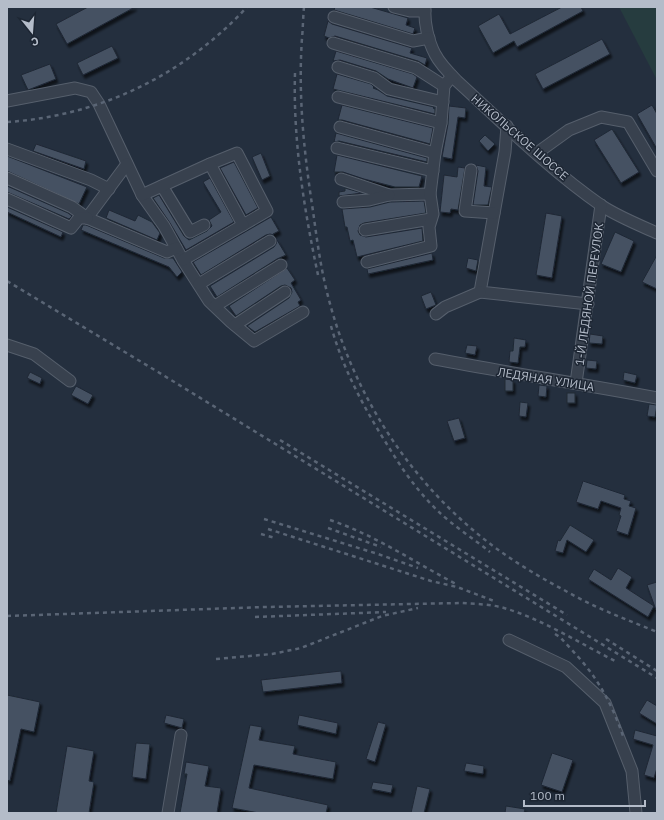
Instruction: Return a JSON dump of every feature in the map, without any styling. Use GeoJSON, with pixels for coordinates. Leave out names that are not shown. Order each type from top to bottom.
{"type":"FeatureCollection","features":[{"type":"Feature","properties":{"kind":"street"},"geometry":{"type":"LineString","coordinates":[[394,7],[410,11],[425,9]]}},
{"type":"Feature","properties":{"kind":"street","name":"НИКОЛЬСКОЕ ШОССЕ"},"geometry":{"type":"LineString","coordinates":[[425,9],[429,38],[435,54],[452,76],[555,170],[601,205],[620,216],[657,233]]}},
{"type":"Feature","properties":{"kind":"street"},"geometry":{"type":"LineString","coordinates":[[334,17],[413,41],[429,38]]}},
{"type":"Feature","properties":{"kind":"street"},"geometry":{"type":"LineString","coordinates":[[333,43],[416,68],[444,86]]}},
{"type":"Feature","properties":{"kind":"street"},"geometry":{"type":"LineString","coordinates":[[338,67],[374,78],[389,89],[443,102]]}},
{"type":"Feature","properties":{"kind":"street"},"geometry":{"type":"LineString","coordinates":[[367,262],[431,246],[428,227],[433,214],[430,194],[435,153],[442,123],[444,86],[452,76]]}},
{"type":"Feature","properties":{"kind":"street"},"geometry":{"type":"LineString","coordinates":[[7,101],[75,88],[92,92],[142,195],[164,226],[183,260],[209,301],[254,341],[303,312]]}},
{"type":"Feature","properties":{"kind":"street"},"geometry":{"type":"LineString","coordinates":[[338,97],[442,123]]}},
{"type":"Feature","properties":{"kind":"street"},"geometry":{"type":"LineString","coordinates":[[537,153],[569,130],[600,117],[628,122],[657,171]]}},
{"type":"Feature","properties":{"kind":"street"},"geometry":{"type":"LineString","coordinates":[[480,292],[505,152],[507,126]]}},
{"type":"Feature","properties":{"kind":"street"},"geometry":{"type":"LineString","coordinates":[[340,127],[435,153]]}},
{"type":"Feature","properties":{"kind":"street"},"geometry":{"type":"LineString","coordinates":[[7,148],[91,180],[109,189]]}},
{"type":"Feature","properties":{"kind":"street"},"geometry":{"type":"LineString","coordinates":[[337,148],[433,171]]}},
{"type":"Feature","properties":{"kind":"street"},"geometry":{"type":"LineString","coordinates":[[142,195],[237,153],[267,211],[183,260]]}},
{"type":"Feature","properties":{"kind":"street"},"geometry":{"type":"LineString","coordinates":[[87,218],[127,164]]}},
{"type":"Feature","properties":{"kind":"street"},"geometry":{"type":"LineString","coordinates":[[210,164],[243,224]]}},
{"type":"Feature","properties":{"kind":"street"},"geometry":{"type":"LineString","coordinates":[[471,170],[465,211],[494,214]]}},
{"type":"Feature","properties":{"kind":"street"},"geometry":{"type":"LineString","coordinates":[[7,178],[72,207],[87,218],[167,252],[176,248]]}},
{"type":"Feature","properties":{"kind":"street"},"geometry":{"type":"LineString","coordinates":[[342,179],[389,195]]}},
{"type":"Feature","properties":{"kind":"street"},"geometry":{"type":"LineString","coordinates":[[162,186],[190,232],[204,226]]}},
{"type":"Feature","properties":{"kind":"street"},"geometry":{"type":"LineString","coordinates":[[342,202],[369,200],[389,195],[430,194]]}},
{"type":"Feature","properties":{"kind":"street"},"geometry":{"type":"LineString","coordinates":[[7,199],[71,228],[79,218],[87,218]]}},
{"type":"Feature","properties":{"kind":"street","name":"1-Й ЛЕДЯНОЙ ПЕРЕУЛОК"},"geometry":{"type":"LineString","coordinates":[[576,383],[601,205]]}},
{"type":"Feature","properties":{"kind":"street"},"geometry":{"type":"LineString","coordinates":[[365,230],[431,219]]}},
{"type":"Feature","properties":{"kind":"street"},"geometry":{"type":"LineString","coordinates":[[199,284],[270,241]]}},
{"type":"Feature","properties":{"kind":"street"},"geometry":{"type":"LineString","coordinates":[[215,306],[281,265]]}},
{"type":"Feature","properties":{"kind":"street"},"geometry":{"type":"LineString","coordinates":[[235,325],[285,292]]}},
{"type":"Feature","properties":{"kind":"street"},"geometry":{"type":"LineString","coordinates":[[436,314],[445,306],[480,292],[588,304]]}},
{"type":"Feature","properties":{"kind":"street"},"geometry":{"type":"LineString","coordinates":[[7,345],[34,354],[70,381]]}},
{"type":"Feature","properties":{"kind":"street","name":"ЛЕДЯНАЯ УЛИЦА"},"geometry":{"type":"LineString","coordinates":[[435,359],[501,372],[576,383],[657,398]]}},
{"type":"Feature","properties":{"kind":"street"},"geometry":{"type":"LineString","coordinates":[[509,640],[566,667],[605,703],[632,771],[636,813]]}},
{"type":"Feature","properties":{"kind":"street"},"geometry":{"type":"LineString","coordinates":[[168,813],[181,735]]}},
{"type":"Feature","properties":{"kind":"green space"},"geometry":{"type":"Polygon","coordinates":[[[619,7],[657,7],[657,80],[619,7]]]}},
{"type":"Feature","properties":{"kind":"building"},"geometry":{"type":"Polygon","coordinates":[[[88,7],[135,7],[67,44],[56,24],[88,7]]]}},
{"type":"Feature","properties":{"kind":"building"},"geometry":{"type":"Polygon","coordinates":[[[335,7],[370,7],[408,18],[406,25],[415,28],[413,34],[334,10],[335,7]]]}},
{"type":"Feature","properties":{"kind":"building"},"geometry":{"type":"Polygon","coordinates":[[[562,7],[581,7],[583,11],[517,47],[514,41],[493,53],[478,26],[499,14],[510,34],[562,7]]]}},
{"type":"Feature","properties":{"kind":"building"},"geometry":{"type":"Polygon","coordinates":[[[328,21],[332,24],[412,48],[410,53],[427,58],[425,65],[418,61],[335,36],[329,38],[324,36],[328,21]]]}},
{"type":"Feature","properties":{"kind":"building"},"geometry":{"type":"Polygon","coordinates":[[[602,39],[610,54],[543,89],[535,74],[602,39]]]}},
{"type":"Feature","properties":{"kind":"building"},"geometry":{"type":"Polygon","coordinates":[[[112,46],[118,58],[83,75],[77,63],[112,46]]]}},
{"type":"Feature","properties":{"kind":"building"},"geometry":{"type":"Polygon","coordinates":[[[336,51],[413,74],[417,77],[413,88],[388,79],[376,71],[340,60],[333,61],[336,51]]]}},
{"type":"Feature","properties":{"kind":"building"},"geometry":{"type":"Polygon","coordinates":[[[50,64],[56,79],[28,90],[21,75],[50,64]]]}},
{"type":"Feature","properties":{"kind":"building"},"geometry":{"type":"Polygon","coordinates":[[[337,74],[371,84],[374,87],[373,88],[387,96],[434,107],[435,114],[333,89],[337,74]]]}},
{"type":"Feature","properties":{"kind":"building"},"geometry":{"type":"Polygon","coordinates":[[[342,105],[433,128],[430,144],[338,120],[342,105]]]}},
{"type":"Feature","properties":{"kind":"building"},"geometry":{"type":"Polygon","coordinates":[[[652,105],[657,114],[657,149],[637,114],[652,105]]]}},
{"type":"Feature","properties":{"kind":"building"},"geometry":{"type":"Polygon","coordinates":[[[449,106],[466,108],[465,118],[458,117],[452,159],[442,157],[448,124],[449,106]]]}},
{"type":"Feature","properties":{"kind":"building"},"geometry":{"type":"Polygon","coordinates":[[[612,129],[639,172],[621,183],[594,140],[612,129]]]}},
{"type":"Feature","properties":{"kind":"building"},"geometry":{"type":"Polygon","coordinates":[[[336,133],[427,158],[427,162],[339,141],[334,142],[336,133]]]}},
{"type":"Feature","properties":{"kind":"building"},"geometry":{"type":"Polygon","coordinates":[[[485,135],[495,144],[488,151],[479,141],[485,135]]]}},
{"type":"Feature","properties":{"kind":"building"},"geometry":{"type":"Polygon","coordinates":[[[36,144],[86,161],[84,169],[33,151],[36,144]]]}},
{"type":"Feature","properties":{"kind":"building"},"geometry":{"type":"Polygon","coordinates":[[[261,153],[270,176],[262,180],[252,157],[261,153]]]}},
{"type":"Feature","properties":{"kind":"building"},"geometry":{"type":"Polygon","coordinates":[[[337,155],[422,176],[419,187],[395,187],[343,172],[334,172],[337,155]]]}},
{"type":"Feature","properties":{"kind":"building"},"geometry":{"type":"Polygon","coordinates":[[[7,156],[87,187],[79,204],[7,171],[7,156]]]}},
{"type":"Feature","properties":{"kind":"building"},"geometry":{"type":"Polygon","coordinates":[[[234,162],[258,208],[246,215],[220,168],[234,162]]]}},
{"type":"Feature","properties":{"kind":"building"},"geometry":{"type":"Polygon","coordinates":[[[476,165],[486,167],[484,186],[492,187],[488,205],[473,205],[478,171],[476,165]]]}},
{"type":"Feature","properties":{"kind":"building"},"geometry":{"type":"Polygon","coordinates":[[[458,167],[465,168],[458,210],[451,209],[450,213],[440,212],[444,175],[457,177],[458,167]]]}},
{"type":"Feature","properties":{"kind":"building"},"geometry":{"type":"Polygon","coordinates":[[[210,178],[234,222],[186,250],[153,198],[159,195],[184,236],[189,240],[207,231],[212,226],[209,220],[221,212],[203,182],[210,178]]]}},
{"type":"Feature","properties":{"kind":"building"},"geometry":{"type":"Polygon","coordinates":[[[7,186],[72,216],[69,219],[7,192],[7,186]]]}},
{"type":"Feature","properties":{"kind":"building"},"geometry":{"type":"Polygon","coordinates":[[[345,188],[362,193],[339,196],[339,192],[345,191],[345,188]]]}},
{"type":"Feature","properties":{"kind":"building"},"geometry":{"type":"Polygon","coordinates":[[[424,201],[426,213],[364,223],[360,225],[358,231],[360,235],[366,237],[422,228],[423,241],[357,257],[353,240],[350,241],[347,227],[345,227],[342,209],[370,207],[390,202],[424,201]]]}},
{"type":"Feature","properties":{"kind":"building"},"geometry":{"type":"Polygon","coordinates":[[[7,207],[63,232],[61,237],[7,212],[7,207]]]}},
{"type":"Feature","properties":{"kind":"building"},"geometry":{"type":"Polygon","coordinates":[[[109,210],[135,221],[138,215],[152,222],[160,233],[157,240],[106,218],[109,210]]]}},
{"type":"Feature","properties":{"kind":"building"},"geometry":{"type":"Polygon","coordinates":[[[546,213],[562,216],[552,278],[536,275],[546,213]]]}},
{"type":"Feature","properties":{"kind":"building"},"geometry":{"type":"Polygon","coordinates":[[[271,217],[279,231],[273,234],[274,235],[266,235],[201,275],[193,262],[271,217]]]}},
{"type":"Feature","properties":{"kind":"building"},"geometry":{"type":"Polygon","coordinates":[[[83,225],[164,258],[173,258],[182,272],[177,277],[169,267],[81,230],[83,225]]]}},
{"type":"Feature","properties":{"kind":"building"},"geometry":{"type":"Polygon","coordinates":[[[615,232],[634,241],[621,272],[601,264],[615,232]]]}},
{"type":"Feature","properties":{"kind":"building"},"geometry":{"type":"Polygon","coordinates":[[[277,240],[286,255],[277,259],[217,297],[210,286],[274,247],[277,240]]]}},
{"type":"Feature","properties":{"kind":"building"},"geometry":{"type":"Polygon","coordinates":[[[432,253],[433,260],[368,274],[367,269],[432,253]]]}},
{"type":"Feature","properties":{"kind":"building"},"geometry":{"type":"Polygon","coordinates":[[[657,255],[657,289],[642,282],[657,255]]]}},
{"type":"Feature","properties":{"kind":"building"},"geometry":{"type":"Polygon","coordinates":[[[468,258],[478,260],[476,271],[466,268],[468,258]]]}},
{"type":"Feature","properties":{"kind":"building"},"geometry":{"type":"Polygon","coordinates":[[[287,268],[295,280],[291,283],[301,300],[298,302],[300,306],[255,332],[247,326],[289,298],[292,292],[291,288],[285,285],[281,286],[236,316],[229,306],[287,268]]]}},
{"type":"Feature","properties":{"kind":"building"},"geometry":{"type":"Polygon","coordinates":[[[431,292],[436,305],[426,309],[421,296],[431,292]]]}},
{"type":"Feature","properties":{"kind":"building"},"geometry":{"type":"Polygon","coordinates":[[[590,334],[603,336],[602,344],[589,343],[590,334]]]}},
{"type":"Feature","properties":{"kind":"building"},"geometry":{"type":"Polygon","coordinates":[[[514,338],[526,340],[525,347],[520,347],[518,363],[509,362],[510,351],[513,351],[514,338]]]}},
{"type":"Feature","properties":{"kind":"building"},"geometry":{"type":"Polygon","coordinates":[[[467,345],[477,346],[475,355],[465,353],[467,345]]]}},
{"type":"Feature","properties":{"kind":"building"},"geometry":{"type":"Polygon","coordinates":[[[587,360],[597,361],[596,369],[586,368],[587,360]]]}},
{"type":"Feature","properties":{"kind":"building"},"geometry":{"type":"Polygon","coordinates":[[[30,372],[42,378],[40,384],[27,378],[30,372]]]}},
{"type":"Feature","properties":{"kind":"building"},"geometry":{"type":"Polygon","coordinates":[[[624,372],[637,375],[635,383],[623,380],[624,372]]]}},
{"type":"Feature","properties":{"kind":"building"},"geometry":{"type":"Polygon","coordinates":[[[505,379],[513,380],[513,391],[505,391],[505,379]]]}},
{"type":"Feature","properties":{"kind":"building"},"geometry":{"type":"Polygon","coordinates":[[[539,385],[547,386],[546,397],[538,396],[539,385]]]}},
{"type":"Feature","properties":{"kind":"building"},"geometry":{"type":"Polygon","coordinates":[[[76,386],[93,395],[88,404],[71,395],[76,386]]]}},
{"type":"Feature","properties":{"kind":"building"},"geometry":{"type":"Polygon","coordinates":[[[567,393],[575,393],[575,403],[567,403],[567,393]]]}},
{"type":"Feature","properties":{"kind":"building"},"geometry":{"type":"Polygon","coordinates":[[[520,402],[528,403],[526,417],[519,416],[520,402]]]}},
{"type":"Feature","properties":{"kind":"building"},"geometry":{"type":"Polygon","coordinates":[[[649,404],[657,405],[655,417],[647,416],[649,404]]]}},
{"type":"Feature","properties":{"kind":"building"},"geometry":{"type":"Polygon","coordinates":[[[459,418],[465,438],[454,441],[447,421],[459,418]]]}},
{"type":"Feature","properties":{"kind":"building"},"geometry":{"type":"Polygon","coordinates":[[[583,481],[625,495],[624,499],[631,501],[629,506],[636,508],[628,535],[616,531],[621,516],[619,515],[621,508],[601,501],[598,509],[576,502],[583,481]]]}},
{"type":"Feature","properties":{"kind":"building"},"geometry":{"type":"Polygon","coordinates":[[[570,525],[594,540],[586,552],[567,540],[563,553],[555,551],[558,540],[560,541],[570,525]]]}},
{"type":"Feature","properties":{"kind":"building"},"geometry":{"type":"Polygon","coordinates":[[[618,568],[632,577],[626,588],[654,606],[648,617],[588,579],[594,569],[611,580],[618,568]]]}},
{"type":"Feature","properties":{"kind":"building"},"geometry":{"type":"Polygon","coordinates":[[[657,582],[657,610],[656,610],[647,585],[657,582]]]}},
{"type":"Feature","properties":{"kind":"building"},"geometry":{"type":"Polygon","coordinates":[[[341,671],[342,683],[263,692],[261,680],[341,671]]]}},
{"type":"Feature","properties":{"kind":"building"},"geometry":{"type":"Polygon","coordinates":[[[7,695],[40,702],[34,732],[21,729],[10,781],[7,780],[7,695]]]}},
{"type":"Feature","properties":{"kind":"building"},"geometry":{"type":"Polygon","coordinates":[[[647,700],[657,706],[657,724],[639,713],[647,700]]]}},
{"type":"Feature","properties":{"kind":"building"},"geometry":{"type":"Polygon","coordinates":[[[166,715],[184,719],[182,728],[164,723],[166,715]]]}},
{"type":"Feature","properties":{"kind":"building"},"geometry":{"type":"Polygon","coordinates":[[[299,715],[338,723],[336,734],[297,725],[299,715]]]}},
{"type":"Feature","properties":{"kind":"building"},"geometry":{"type":"Polygon","coordinates":[[[378,722],[386,724],[375,762],[366,759],[378,722]]]}},
{"type":"Feature","properties":{"kind":"building"},"geometry":{"type":"Polygon","coordinates":[[[250,725],[262,727],[259,740],[295,746],[293,754],[336,762],[333,779],[254,765],[249,788],[328,805],[326,813],[259,813],[232,808],[250,725]]]}},
{"type":"Feature","properties":{"kind":"building"},"geometry":{"type":"Polygon","coordinates":[[[635,730],[657,736],[657,768],[654,778],[644,775],[653,745],[633,739],[635,730]]]}},
{"type":"Feature","properties":{"kind":"building"},"geometry":{"type":"Polygon","coordinates":[[[136,743],[150,744],[146,779],[132,777],[136,743]]]}},
{"type":"Feature","properties":{"kind":"building"},"geometry":{"type":"Polygon","coordinates":[[[67,746],[94,751],[89,781],[94,782],[89,813],[56,813],[67,746]]]}},
{"type":"Feature","properties":{"kind":"building"},"geometry":{"type":"Polygon","coordinates":[[[552,753],[573,760],[562,792],[541,785],[552,753]]]}},
{"type":"Feature","properties":{"kind":"building"},"geometry":{"type":"Polygon","coordinates":[[[186,762],[209,766],[205,786],[221,788],[217,813],[180,813],[187,774],[184,774],[186,762]]]}},
{"type":"Feature","properties":{"kind":"building"},"geometry":{"type":"Polygon","coordinates":[[[466,763],[484,766],[483,774],[464,771],[466,763]]]}},
{"type":"Feature","properties":{"kind":"building"},"geometry":{"type":"Polygon","coordinates":[[[373,782],[393,785],[391,793],[371,789],[373,782]]]}},
{"type":"Feature","properties":{"kind":"building"},"geometry":{"type":"Polygon","coordinates":[[[417,786],[430,789],[424,813],[411,813],[417,786]]]}},
{"type":"Feature","properties":{"kind":"building"},"geometry":{"type":"Polygon","coordinates":[[[506,806],[525,809],[524,813],[505,813],[506,806]]]}},
{"type":"Feature","properties":{"kind":"railway"},"geometry":{"type":"LineString","coordinates":[[7,122],[41,118],[75,111],[107,101],[138,88],[168,72],[196,53],[247,7]]}},
{"type":"Feature","properties":{"kind":"railway"},"geometry":{"type":"LineString","coordinates":[[304,7],[301,60],[301,103],[307,168],[320,256],[326,289],[340,337],[372,406],[392,439],[414,470],[439,498],[467,525],[497,549],[530,571],[586,602],[657,632]]}},
{"type":"Feature","properties":{"kind":"railway"},"geometry":{"type":"LineString","coordinates":[[295,73],[296,124],[300,175],[318,275]]}},
{"type":"Feature","properties":{"kind":"railway"},"geometry":{"type":"LineString","coordinates":[[7,281],[657,678]]}},
{"type":"Feature","properties":{"kind":"railway"},"geometry":{"type":"LineString","coordinates":[[331,326],[342,358],[355,388],[393,455],[417,488],[438,511],[456,527],[490,552]]}},
{"type":"Feature","properties":{"kind":"railway"},"geometry":{"type":"LineString","coordinates":[[280,440],[567,615]]}},
{"type":"Feature","properties":{"kind":"railway"},"geometry":{"type":"LineString","coordinates":[[264,519],[378,554],[418,568]]}},
{"type":"Feature","properties":{"kind":"railway"},"geometry":{"type":"LineString","coordinates":[[330,520],[379,541],[456,584]]}},
{"type":"Feature","properties":{"kind":"railway"},"geometry":{"type":"LineString","coordinates":[[328,528],[381,547]]}},
{"type":"Feature","properties":{"kind":"railway"},"geometry":{"type":"LineString","coordinates":[[268,529],[431,581],[457,587],[494,601]]}},
{"type":"Feature","properties":{"kind":"railway"},"geometry":{"type":"LineString","coordinates":[[261,534],[275,538]]}},
{"type":"Feature","properties":{"kind":"railway"},"geometry":{"type":"LineString","coordinates":[[7,616],[265,607],[461,603],[482,604],[504,608],[533,619],[617,662]]}},
{"type":"Feature","properties":{"kind":"railway"},"geometry":{"type":"LineString","coordinates":[[216,659],[272,654],[301,648],[382,616],[418,608]]}},
{"type":"Feature","properties":{"kind":"railway"},"geometry":{"type":"LineString","coordinates":[[255,617],[386,612]]}},
{"type":"Feature","properties":{"kind":"railway"},"geometry":{"type":"LineString","coordinates":[[555,634],[560,637],[579,658],[603,691],[617,719],[624,739]]}},
{"type":"Feature","properties":{"kind":"railway"},"geometry":{"type":"LineString","coordinates":[[606,639],[657,671]]}}]}
